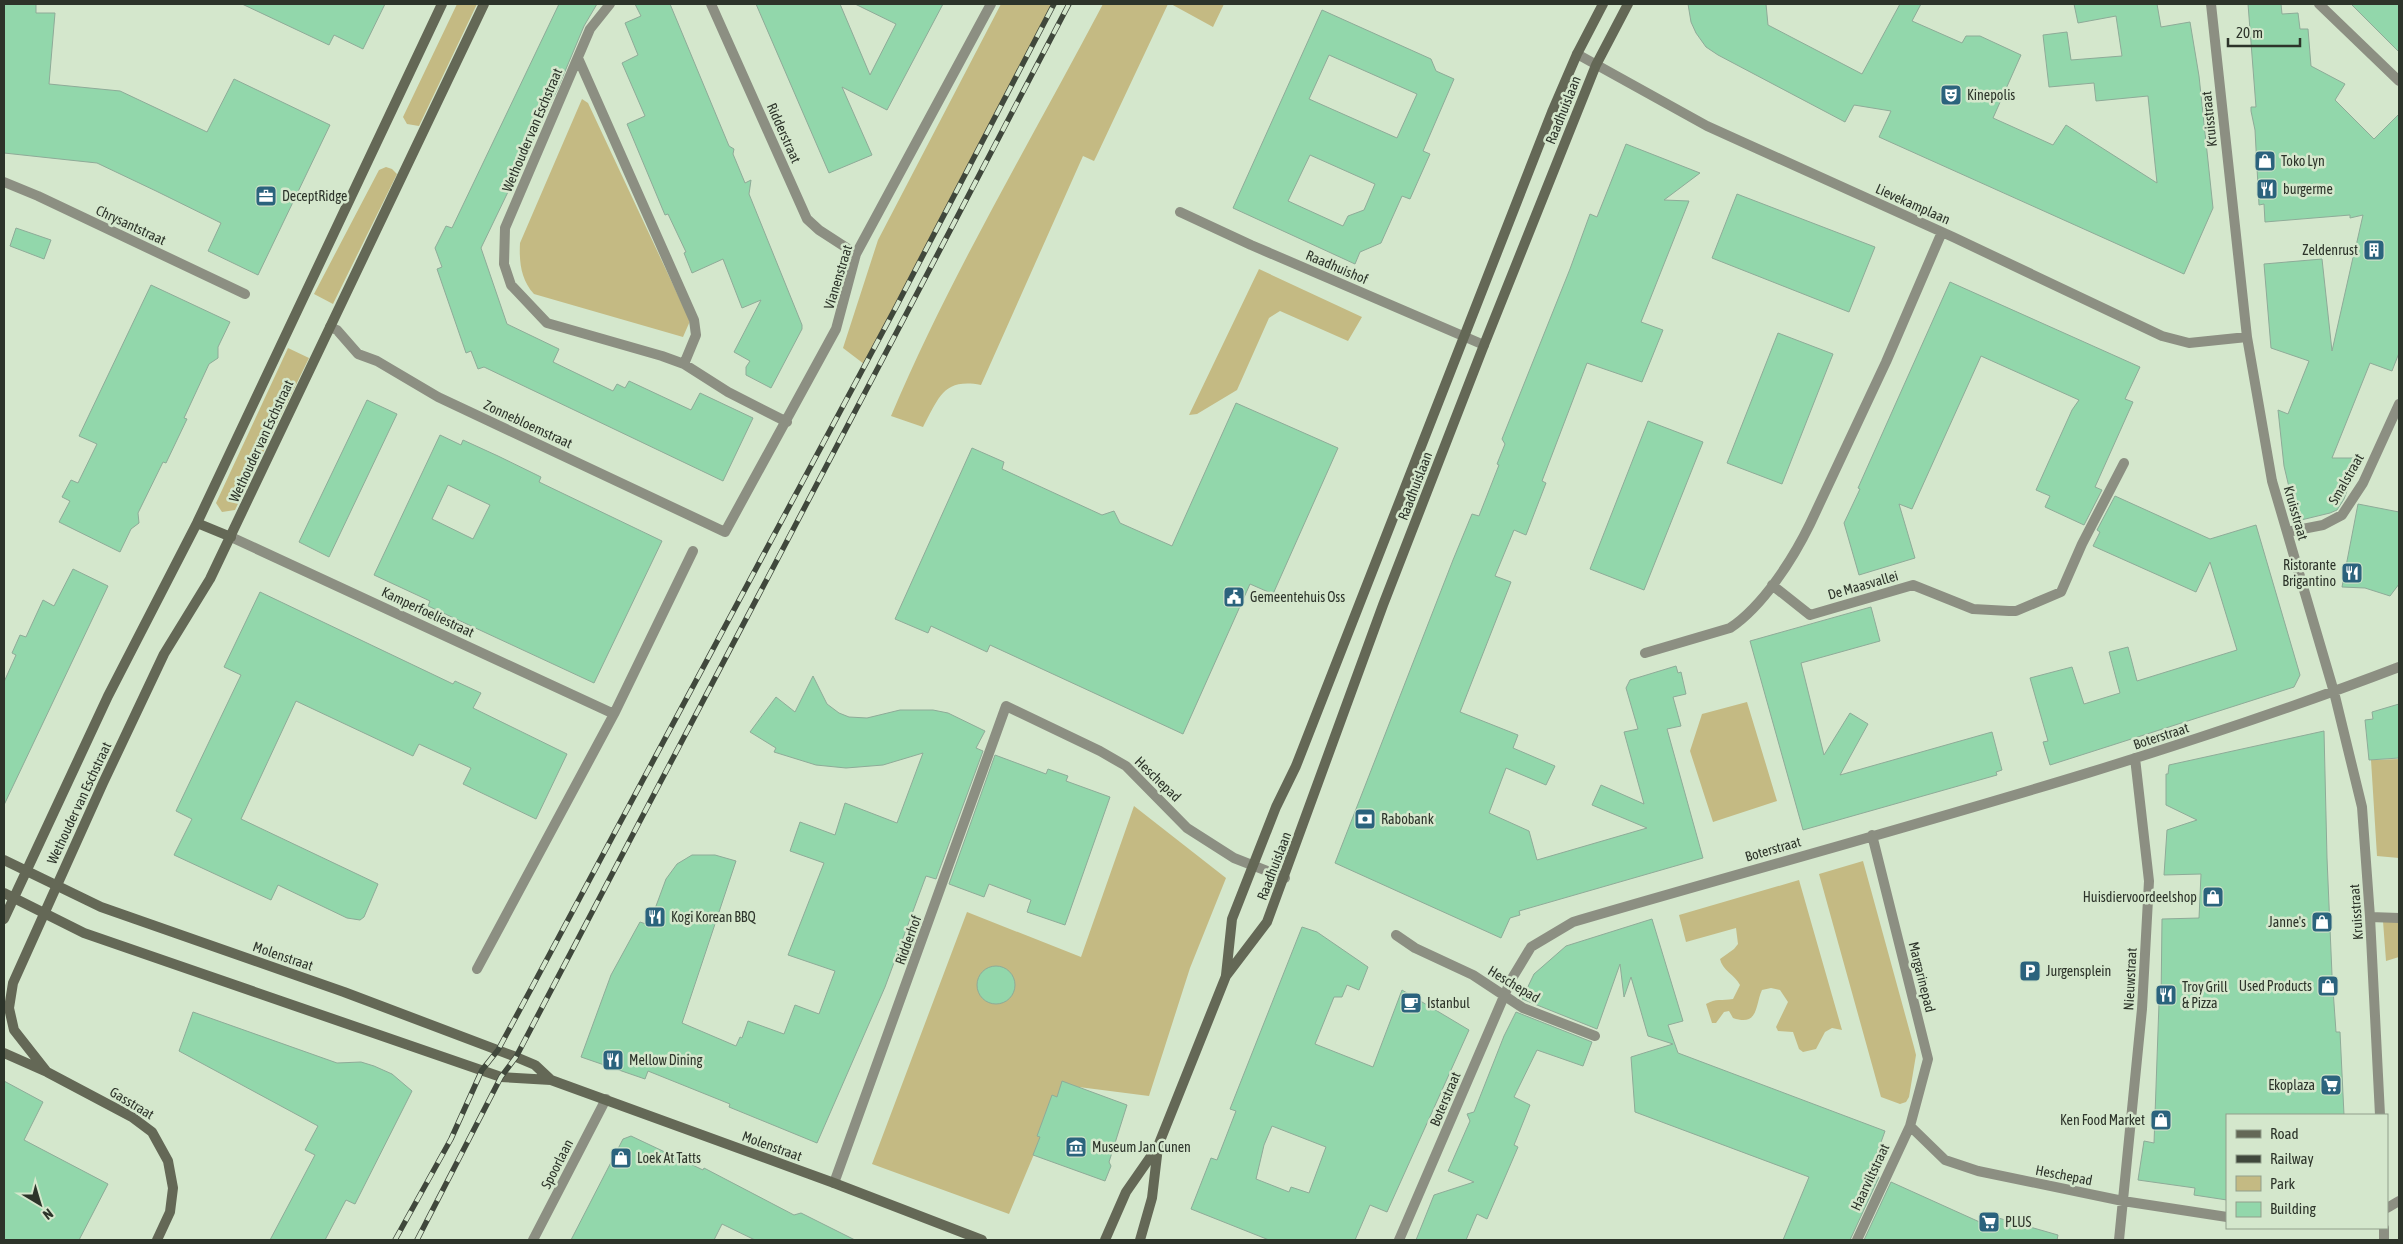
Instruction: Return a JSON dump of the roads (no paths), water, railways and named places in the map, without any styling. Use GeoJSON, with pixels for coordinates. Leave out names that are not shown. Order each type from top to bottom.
{"type":"FeatureCollection","features":[{"type":"Feature","properties":{"kind":"street","name":"Wethouder van Eschstraat"},"geometry":{"type":"LineString","coordinates":[[27,871],[48,821],[108,696],[198,523],[442,4]]}},
{"type":"Feature","properties":{"kind":"street","name":"Wethouder van Eschstraat"},"geometry":{"type":"LineString","coordinates":[[57,886],[164,654],[210,579],[231,537],[484,4]]}},
{"type":"Feature","properties":{"kind":"street","name":"Wethouder van Eschstraat"},"geometry":{"type":"LineString","coordinates":[[610,4],[590,28],[505,228],[504,264],[511,284],[547,323],[684,364],[728,392],[786,422]]}},
{"type":"Feature","properties":{"kind":"street","name":"Ridderstraat"},"geometry":{"type":"LineString","coordinates":[[711,4],[807,219],[819,230],[856,254]]}},
{"type":"Feature","properties":{"kind":"street","name":"Vianenstraat"},"geometry":{"type":"LineString","coordinates":[[724,532],[836,329],[856,254],[991,4]]}},
{"type":"Feature","properties":{"kind":"street","name":"Raadhuislaan"},"geometry":{"type":"LineString","coordinates":[[1226,976],[1232,919],[1252,866],[1276,807],[1296,766],[1463,337],[1577,54],[1603,4]]}},
{"type":"Feature","properties":{"kind":"street","name":"Raadhuislaan"},"geometry":{"type":"LineString","coordinates":[[1105,1240],[1126,1192],[1158,1146],[1226,976],[1267,922],[1285,878],[1383,605],[1484,345],[1596,65],[1628,4]]}},
{"type":"Feature","properties":{"kind":"street","name":"Kruisstraat"},"geometry":{"type":"LineString","coordinates":[[2211,4],[2248,338],[2272,481],[2334,692],[2362,808],[2370,917],[2380,1114]]}},
{"type":"Feature","properties":{"kind":"street"},"geometry":{"type":"LineString","coordinates":[[2319,4],[2399,81]]}},
{"type":"Feature","properties":{"kind":"street","name":"Lievekamplaan"},"geometry":{"type":"LineString","coordinates":[[1577,54],[1707,126],[1942,232],[2162,336],[2189,343],[2248,338]]}},
{"type":"Feature","properties":{"kind":"street","name":"Wethouder van Eschstraat"},"geometry":{"type":"LineString","coordinates":[[578,58],[694,320],[696,334],[684,364]]}},
{"type":"Feature","properties":{"kind":"street","name":"Chrysantstraat"},"geometry":{"type":"LineString","coordinates":[[4,182],[38,196],[245,294]]}},
{"type":"Feature","properties":{"kind":"street","name":"Raadhuishof"},"geometry":{"type":"LineString","coordinates":[[1180,212],[1251,246],[1406,310],[1484,345]]}},
{"type":"Feature","properties":{"kind":"street"},"geometry":{"type":"LineString","coordinates":[[1645,653],[1730,628],[1741,621],[1772,585],[1801,543],[1886,362],[1942,232]]}},
{"type":"Feature","properties":{"kind":"street","name":"Zonnebloemstraat"},"geometry":{"type":"LineString","coordinates":[[330,327],[337,330],[358,354],[377,361],[438,397],[724,532]]}},
{"type":"Feature","properties":{"kind":"street","name":"Smalstraat"},"geometry":{"type":"LineString","coordinates":[[2287,532],[2323,525],[2342,516],[2363,483],[2399,404]]}},
{"type":"Feature","properties":{"kind":"street","name":"De Maasvallei"},"geometry":{"type":"LineString","coordinates":[[1772,585],[1810,615],[1913,585],[1973,609],[2016,611],[2061,592],[2082,544],[2124,463]]}},
{"type":"Feature","properties":{"kind":"street"},"geometry":{"type":"LineString","coordinates":[[198,523],[231,537]]}},
{"type":"Feature","properties":{"kind":"street","name":"Kamperfoeliestraat"},"geometry":{"type":"LineString","coordinates":[[231,537],[614,714]]}},
{"type":"Feature","properties":{"kind":"street"},"geometry":{"type":"LineString","coordinates":[[477,969],[614,714],[693,551]]}},
{"type":"Feature","properties":{"kind":"street","name":"Boterstraat"},"geometry":{"type":"LineString","coordinates":[[1399,1240],[1511,980],[1532,947],[1573,922],[2135,758],[2305,704],[2399,667]]}},
{"type":"Feature","properties":{"kind":"street","name":"Heschepad"},"geometry":{"type":"LineString","coordinates":[[1006,706],[1100,751],[1126,766],[1187,828],[1234,858],[1285,878]]}},
{"type":"Feature","properties":{"kind":"street","name":"Ridderhof"},"geometry":{"type":"LineString","coordinates":[[834,1183],[1006,706]]}},
{"type":"Feature","properties":{"kind":"street","name":"Nieuwstraat"},"geometry":{"type":"LineString","coordinates":[[2118,1240],[2124,1200],[2142,1009],[2149,881],[2135,758]]}},
{"type":"Feature","properties":{"kind":"street","name":"Margarinepad"},"geometry":{"type":"LineString","coordinates":[[1872,835],[1928,1059],[1910,1126]]}},
{"type":"Feature","properties":{"kind":"street","name":"Molenstraat"},"geometry":{"type":"LineString","coordinates":[[4,860],[101,907],[344,992],[507,1053],[535,1065],[551,1080]]}},
{"type":"Feature","properties":{"kind":"street"},"geometry":{"type":"LineString","coordinates":[[4,919],[27,871]]}},
{"type":"Feature","properties":{"kind":"street","name":"Gasstraat"},"geometry":{"type":"LineString","coordinates":[[48,1072],[14,1030],[9,1008],[13,983],[57,886]]}},
{"type":"Feature","properties":{"kind":"street","name":"Molenstraat"},"geometry":{"type":"LineString","coordinates":[[4,893],[45,915],[93,936],[501,1076],[551,1080],[834,1183],[982,1240]]}},
{"type":"Feature","properties":{"kind":"street"},"geometry":{"type":"LineString","coordinates":[[2370,917],[2399,918]]}},
{"type":"Feature","properties":{"kind":"street","name":"Heschepad"},"geometry":{"type":"LineString","coordinates":[[1396,935],[1415,948],[1472,975],[1523,1008],[1595,1036]]}},
{"type":"Feature","properties":{"kind":"street","name":"Gasstraat"},"geometry":{"type":"LineString","coordinates":[[4,1053],[48,1072],[132,1117],[152,1132],[168,1161],[173,1188],[170,1212],[157,1240]]}},
{"type":"Feature","properties":{"kind":"street","name":"Spoorlaan"},"geometry":{"type":"LineString","coordinates":[[533,1240],[606,1099]]}},
{"type":"Feature","properties":{"kind":"street","name":"Heschepad"},"geometry":{"type":"LineString","coordinates":[[1910,1126],[1945,1160],[1978,1171],[2124,1200],[2226,1217]]}},
{"type":"Feature","properties":{"kind":"street","name":"Haarviltstraat"},"geometry":{"type":"LineString","coordinates":[[1857,1240],[1910,1126]]}},
{"type":"Feature","properties":{"kind":"street","name":"Raadhuislaan"},"geometry":{"type":"LineString","coordinates":[[1140,1240],[1152,1198],[1158,1146]]}},
{"type":"Feature","properties":{"kind":"street"},"geometry":{"type":"LineString","coordinates":[[2388,1207],[2399,1201]]}},
{"type":"Feature","properties":{"kind":"railway"},"geometry":{"type":"LineString","coordinates":[[395,1240],[451,1139],[482,1070],[498,1050],[531,989],[896,307],[1054,4]]}},
{"type":"Feature","properties":{"kind":"railway"},"geometry":{"type":"LineString","coordinates":[[417,1240],[501,1077],[516,1057],[1069,4]]}},
{"type":"Feature","properties":{"kind":"place","name":"Kinepolis"},"geometry":{"type":"Point","coordinates":[1951,95]}},
{"type":"Feature","properties":{"kind":"place","name":"Toko Lyn"},"geometry":{"type":"Point","coordinates":[2265,161]}},
{"type":"Feature","properties":{"kind":"place","name":"burgerme"},"geometry":{"type":"Point","coordinates":[2267,189]}},
{"type":"Feature","properties":{"kind":"place","name":"DeceptRidge"},"geometry":{"type":"Point","coordinates":[266,196]}},
{"type":"Feature","properties":{"kind":"place","name":"Zeldenrust"},"geometry":{"type":"Point","coordinates":[2374,250]}},
{"type":"Feature","properties":{"kind":"place","name":"Ristorante Brigantino"},"geometry":{"type":"Point","coordinates":[2352,573]}},
{"type":"Feature","properties":{"kind":"place","name":"Gemeentehuis Oss"},"geometry":{"type":"Point","coordinates":[1234,597]}},
{"type":"Feature","properties":{"kind":"place","name":"Rabobank"},"geometry":{"type":"Point","coordinates":[1365,819]}},
{"type":"Feature","properties":{"kind":"place","name":"Huisdiervoordeelshop"},"geometry":{"type":"Point","coordinates":[2213,897]}},
{"type":"Feature","properties":{"kind":"place","name":"Kogi Korean BBQ"},"geometry":{"type":"Point","coordinates":[655,917]}},
{"type":"Feature","properties":{"kind":"place","name":"Janne's"},"geometry":{"type":"Point","coordinates":[2322,922]}},
{"type":"Feature","properties":{"kind":"place","name":"Jurgensplein"},"geometry":{"type":"Point","coordinates":[2030,971]}},
{"type":"Feature","properties":{"kind":"place","name":"Used Products"},"geometry":{"type":"Point","coordinates":[2328,986]}},
{"type":"Feature","properties":{"kind":"place","name":"Troy Grill & Pizza"},"geometry":{"type":"Point","coordinates":[2166,995]}},
{"type":"Feature","properties":{"kind":"place","name":"Istanbul"},"geometry":{"type":"Point","coordinates":[1411,1003]}},
{"type":"Feature","properties":{"kind":"place","name":"Mellow Dining"},"geometry":{"type":"Point","coordinates":[613,1060]}},
{"type":"Feature","properties":{"kind":"place","name":"Ekoplaza"},"geometry":{"type":"Point","coordinates":[2331,1085]}},
{"type":"Feature","properties":{"kind":"place","name":"Ken Food Market"},"geometry":{"type":"Point","coordinates":[2161,1120]}},
{"type":"Feature","properties":{"kind":"place","name":"Museum Jan Cunen"},"geometry":{"type":"Point","coordinates":[1076,1147]}},
{"type":"Feature","properties":{"kind":"place","name":"Loek At Tatts"},"geometry":{"type":"Point","coordinates":[621,1158]}},
{"type":"Feature","properties":{"kind":"place","name":"PLUS"},"geometry":{"type":"Point","coordinates":[1989,1222]}}]}
